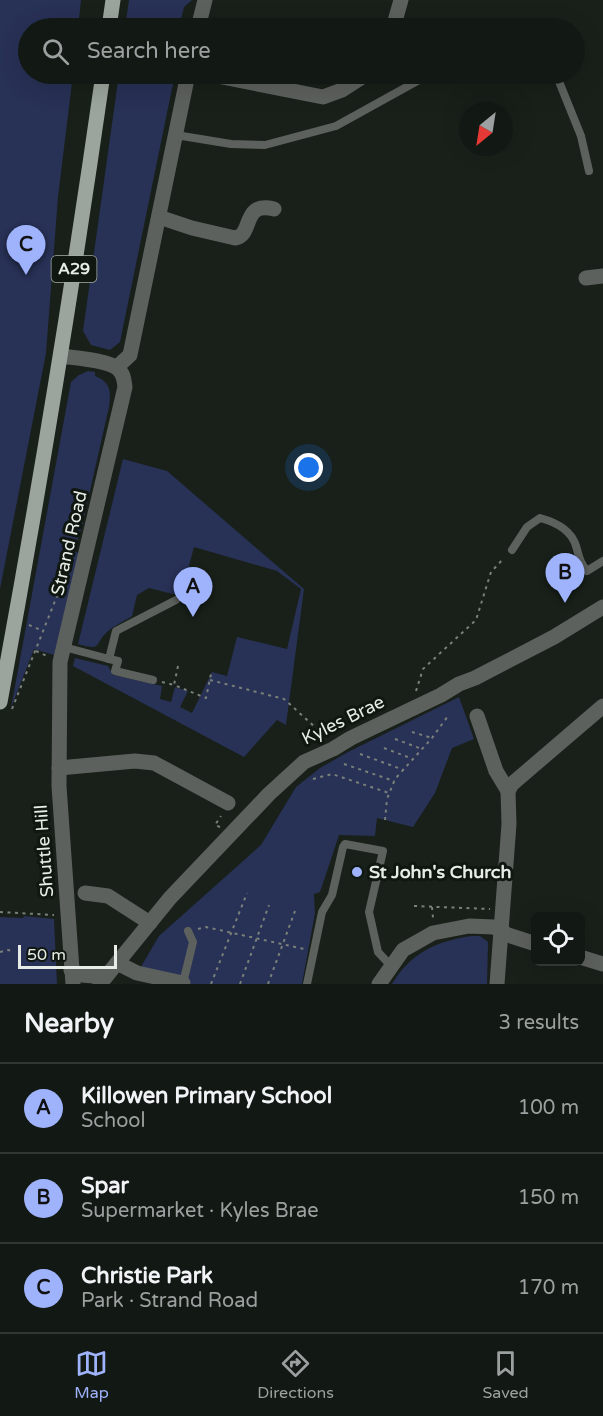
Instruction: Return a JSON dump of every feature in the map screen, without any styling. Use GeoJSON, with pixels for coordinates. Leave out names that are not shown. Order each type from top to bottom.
{"type":"FeatureCollection","features":[{"type":"Feature","properties":{"kind":"main road"},"geometry":{"type":"LineString","coordinates":[[110,18],[113,0]]}},
{"type":"Feature","properties":{"kind":"main road","name":"Strand Road"},"geometry":{"type":"LineString","coordinates":[[4,707],[61,356],[102,84]]}},
{"type":"Feature","properties":{"kind":"street"},"geometry":{"type":"LineString","coordinates":[[200,18],[205,0]]}},
{"type":"Feature","properties":{"kind":"street"},"geometry":{"type":"LineString","coordinates":[[396,18],[401,0]]}},
{"type":"Feature","properties":{"kind":"street"},"geometry":{"type":"LineString","coordinates":[[61,356],[117,367],[130,355],[186,84]]}},
{"type":"Feature","properties":{"kind":"street"},"geometry":{"type":"LineString","coordinates":[[257,84],[323,97],[351,84]]}},
{"type":"Feature","properties":{"kind":"street"},"geometry":{"type":"LineString","coordinates":[[159,217],[192,228],[235,238],[243,234],[252,213],[267,207],[274,209]]}},
{"type":"Feature","properties":{"kind":"street"},"geometry":{"type":"LineString","coordinates":[[586,278],[603,276]]}},
{"type":"Feature","properties":{"kind":"street","name":"Strand Road"},"geometry":{"type":"LineString","coordinates":[[59,730],[60,662],[125,387],[124,377],[117,367]]}},
{"type":"Feature","properties":{"kind":"street","name":"Kyles Brae"},"geometry":{"type":"LineString","coordinates":[[103,980],[150,923],[224,841],[269,794],[304,762],[475,678],[554,637],[603,607]]}},
{"type":"Feature","properties":{"kind":"street"},"geometry":{"type":"LineString","coordinates":[[508,791],[512,784],[603,706]]}},
{"type":"Feature","properties":{"kind":"street"},"geometry":{"type":"LineString","coordinates":[[477,716],[496,771],[508,791],[509,824],[497,984]]}},
{"type":"Feature","properties":{"kind":"street","name":"Shuttle Hill"},"geometry":{"type":"LineString","coordinates":[[59,730],[59,768],[72,977],[82,975],[103,980]]}},
{"type":"Feature","properties":{"kind":"street"},"geometry":{"type":"LineString","coordinates":[[59,768],[135,761],[154,762],[228,804]]}},
{"type":"Feature","properties":{"kind":"street"},"geometry":{"type":"LineString","coordinates":[[85,893],[108,896],[150,923]]}},
{"type":"Feature","properties":{"kind":"street"},"geometry":{"type":"LineString","coordinates":[[379,984],[403,950],[433,933],[469,926],[494,927],[508,935],[531,942]]}},
{"type":"Feature","properties":{"kind":"street"},"geometry":{"type":"LineString","coordinates":[[585,959],[603,964]]}},
{"type":"Feature","properties":{"kind":"street"},"geometry":{"type":"LineString","coordinates":[[117,963],[137,973],[186,983]]}},
{"type":"Feature","properties":{"kind":"lane"},"geometry":{"type":"LineString","coordinates":[[176,135],[239,145],[265,145],[336,126],[412,84]]}},
{"type":"Feature","properties":{"kind":"lane"},"geometry":{"type":"LineString","coordinates":[[560,84],[581,136],[589,171]]}},
{"type":"Feature","properties":{"kind":"lane"},"geometry":{"type":"LineString","coordinates":[[512,550],[527,527],[540,518],[557,523],[567,532],[575,543],[579,562],[587,572],[603,561]]}},
{"type":"Feature","properties":{"kind":"lane"},"geometry":{"type":"LineString","coordinates":[[109,659],[116,631],[176,600]]}},
{"type":"Feature","properties":{"kind":"lane"},"geometry":{"type":"LineString","coordinates":[[64,647],[118,661],[115,671],[153,680]]}},
{"type":"Feature","properties":{"kind":"lane"},"geometry":{"type":"LineString","coordinates":[[307,984],[322,912],[332,895],[345,844],[383,851],[369,912],[378,952],[391,966]]}},
{"type":"Feature","properties":{"kind":"lane"},"geometry":{"type":"LineString","coordinates":[[186,983],[193,942],[188,931]]}},
{"type":"Feature","properties":{"kind":"path"},"geometry":{"type":"LineString","coordinates":[[416,694],[423,669],[476,620],[491,572],[512,550]]}},
{"type":"Feature","properties":{"kind":"path"},"geometry":{"type":"LineString","coordinates":[[4,707],[14,708],[64,581]]}},
{"type":"Feature","properties":{"kind":"path"},"geometry":{"type":"LineString","coordinates":[[178,666],[174,685],[206,698],[211,674]]}},
{"type":"Feature","properties":{"kind":"path"},"geometry":{"type":"LineString","coordinates":[[210,680],[284,699],[325,736]]}},
{"type":"Feature","properties":{"kind":"path"},"geometry":{"type":"LineString","coordinates":[[385,820],[389,793],[394,781],[448,716]]}},
{"type":"Feature","properties":{"kind":"path"},"geometry":{"type":"LineString","coordinates":[[412,732],[432,738]]}},
{"type":"Feature","properties":{"kind":"path"},"geometry":{"type":"LineString","coordinates":[[395,739],[422,749]]}},
{"type":"Feature","properties":{"kind":"path"},"geometry":{"type":"LineString","coordinates":[[384,748],[413,759]]}},
{"type":"Feature","properties":{"kind":"path"},"geometry":{"type":"LineString","coordinates":[[360,754],[404,770]]}},
{"type":"Feature","properties":{"kind":"path"},"geometry":{"type":"LineString","coordinates":[[344,764],[394,781]]}},
{"type":"Feature","properties":{"kind":"path"},"geometry":{"type":"LineString","coordinates":[[313,779],[332,774],[389,793]]}},
{"type":"Feature","properties":{"kind":"path"},"geometry":{"type":"LineString","coordinates":[[211,984],[247,892]]}},
{"type":"Feature","properties":{"kind":"path"},"geometry":{"type":"LineString","coordinates":[[240,984],[269,905]]}},
{"type":"Feature","properties":{"kind":"path"},"geometry":{"type":"LineString","coordinates":[[414,906],[502,910]]}},
{"type":"Feature","properties":{"kind":"path"},"geometry":{"type":"LineString","coordinates":[[432,907],[433,916]]}},
{"type":"Feature","properties":{"kind":"path"},"geometry":{"type":"LineString","coordinates":[[268,984],[295,911]]}},
{"type":"Feature","properties":{"kind":"path"},"geometry":{"type":"LineString","coordinates":[[0,912],[67,915]]}},
{"type":"Feature","properties":{"kind":"path"},"geometry":{"type":"LineString","coordinates":[[188,931],[206,927],[307,949]]}},
{"type":"Feature","properties":{"kind":"path"},"geometry":{"type":"LineString","coordinates":[[0,952],[13,951]]}},
{"type":"Feature","properties":{"kind":"shaded area"},"geometry":{"type":"Polygon","coordinates":[[[0,0],[81,0],[79,18],[18,18],[18,84],[72,84],[58,197],[46,353],[0,589],[0,0]]]}},
{"type":"Feature","properties":{"kind":"shaded area"},"geometry":{"type":"Polygon","coordinates":[[[129,0],[192,0],[184,7],[181,18],[126,18],[129,0]]]}},
{"type":"Feature","properties":{"kind":"shaded area"},"geometry":{"type":"Polygon","coordinates":[[[118,84],[173,84],[120,342],[110,350],[91,345],[83,331],[118,84]]]}},
{"type":"Feature","properties":{"kind":"shaded area"},"geometry":{"type":"Polygon","coordinates":[[[88,371],[95,372],[95,376],[107,384],[110,397],[82,526],[74,551],[80,554],[54,655],[34,649],[11,708],[71,382],[88,371]]]}},
{"type":"Feature","properties":{"kind":"shaded area"},"geometry":{"type":"Polygon","coordinates":[[[123,459],[167,471],[304,589],[286,725],[277,720],[244,757],[73,666],[75,658],[108,666],[113,675],[162,686],[160,699],[171,702],[175,687],[188,691],[180,707],[192,713],[212,672],[227,676],[237,637],[287,649],[301,589],[277,571],[194,547],[182,592],[177,595],[149,588],[137,595],[132,616],[109,630],[97,646],[78,644],[123,459]]]}},
{"type":"Feature","properties":{"kind":"shaded area"},"geometry":{"type":"Polygon","coordinates":[[[459,697],[474,739],[452,748],[435,793],[413,827],[377,818],[375,836],[339,835],[320,892],[314,894],[315,913],[302,984],[168,984],[135,977],[159,936],[261,845],[296,787],[320,768],[348,752],[459,697]]]}},
{"type":"Feature","properties":{"kind":"shaded area"},"geometry":{"type":"Polygon","coordinates":[[[24,916],[54,919],[57,984],[0,984],[0,917],[23,918],[24,916]]]}},
{"type":"Feature","properties":{"kind":"shaded area"},"geometry":{"type":"Polygon","coordinates":[[[480,936],[488,942],[487,984],[392,984],[407,964],[425,950],[447,941],[480,936]]]}},
{"type":"Feature","properties":{"kind":"place","name":"Christie Park"},"geometry":{"type":"Point","coordinates":[26,275]}},
{"type":"Feature","properties":{"kind":"place","name":"Spar"},"geometry":{"type":"Point","coordinates":[565,603]}},
{"type":"Feature","properties":{"kind":"place","name":"Killowen Primary School"},"geometry":{"type":"Point","coordinates":[193,617]}},
{"type":"Feature","properties":{"kind":"place","name":"St John's Church"},"geometry":{"type":"Point","coordinates":[357,872]}}]}
